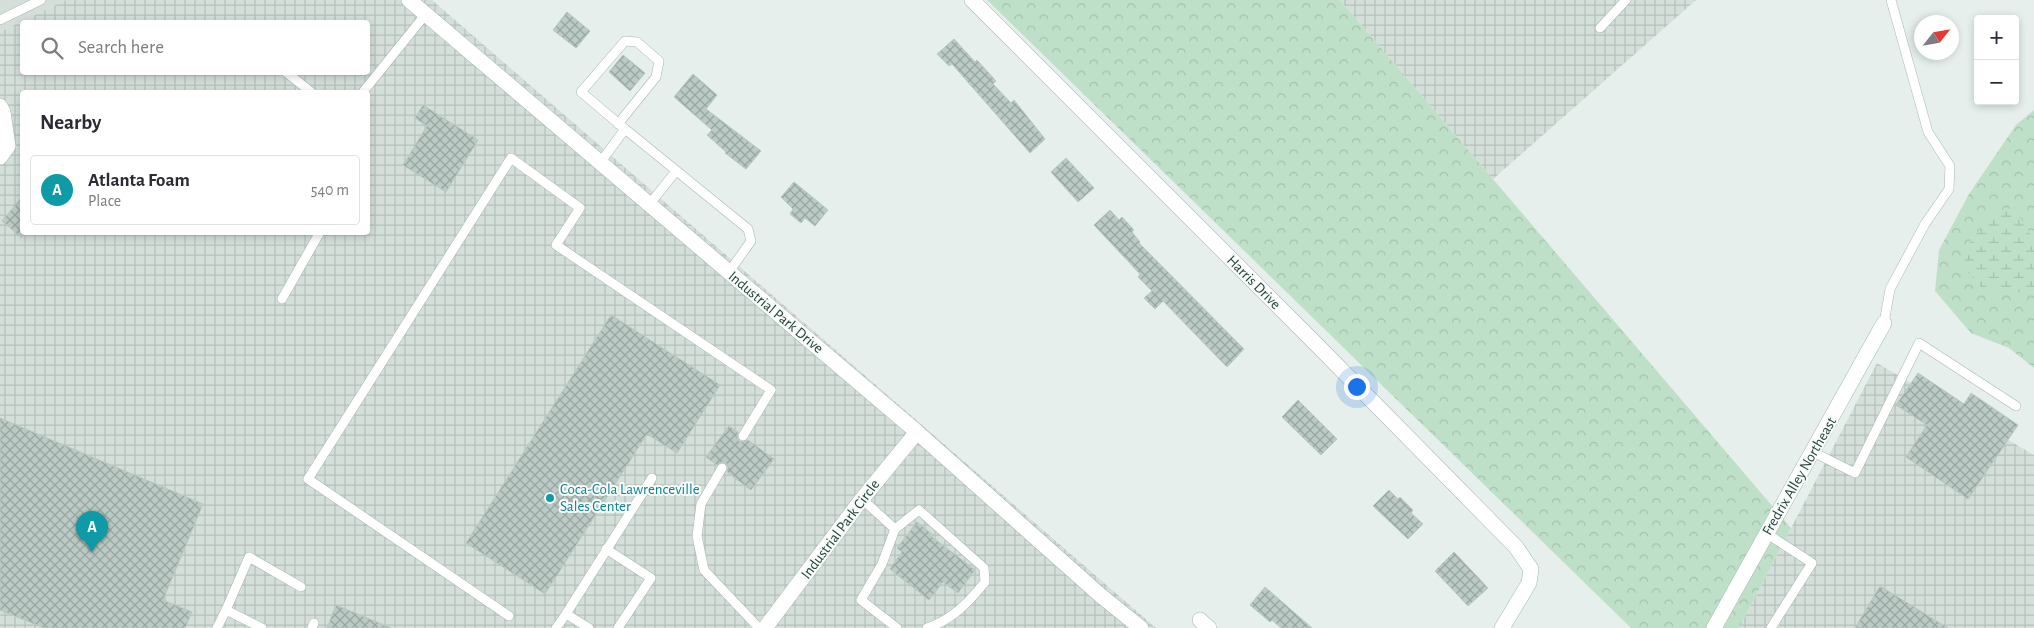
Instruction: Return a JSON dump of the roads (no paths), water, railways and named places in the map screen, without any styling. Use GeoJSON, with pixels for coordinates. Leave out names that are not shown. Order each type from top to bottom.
{"type":"FeatureCollection","features":[{"type":"Feature","properties":{"kind":"street","name":"Industrial Park Drive"},"geometry":{"type":"LineString","coordinates":[[408,0],[917,432],[1100,595],[1140,628]]}},
{"type":"Feature","properties":{"kind":"street","name":"Harris Drive"},"geometry":{"type":"LineString","coordinates":[[972,0],[1516,547],[1531,569],[1529,583],[1502,628]]}},
{"type":"Feature","properties":{"kind":"street"},"geometry":{"type":"LineString","coordinates":[[0,106],[3,112],[8,146],[0,157]]}},
{"type":"Feature","properties":{"kind":"street","name":"Fredrix Alley Northeast"},"geometry":{"type":"LineString","coordinates":[[1714,628],[1884,324]]}},
{"type":"Feature","properties":{"kind":"street","name":"Industrial Park Circle"},"geometry":{"type":"LineString","coordinates":[[765,628],[862,499],[917,432]]}},
{"type":"Feature","properties":{"kind":"lane"},"geometry":{"type":"LineString","coordinates":[[0,20],[41,0]]}},
{"type":"Feature","properties":{"kind":"lane"},"geometry":{"type":"LineString","coordinates":[[1600,28],[1626,0]]}},
{"type":"Feature","properties":{"kind":"lane"},"geometry":{"type":"LineString","coordinates":[[1884,324],[1890,289],[1925,224],[1949,189],[1950,166],[1928,132],[1891,0]]}},
{"type":"Feature","properties":{"kind":"lane"},"geometry":{"type":"LineString","coordinates":[[365,90],[426,15]]}},
{"type":"Feature","properties":{"kind":"lane"},"geometry":{"type":"LineString","coordinates":[[600,163],[622,127],[656,77],[659,61],[638,42],[625,41],[581,92],[622,127],[748,230],[751,241],[728,272]]}},
{"type":"Feature","properties":{"kind":"lane"},"geometry":{"type":"LineString","coordinates":[[290,75],[308,90]]}},
{"type":"Feature","properties":{"kind":"lane"},"geometry":{"type":"LineString","coordinates":[[508,616],[308,479],[511,158],[580,208],[556,246],[772,390],[743,436]]}},
{"type":"Feature","properties":{"kind":"lane"},"geometry":{"type":"LineString","coordinates":[[649,204],[676,171]]}},
{"type":"Feature","properties":{"kind":"lane"},"geometry":{"type":"LineString","coordinates":[[282,299],[318,235]]}},
{"type":"Feature","properties":{"kind":"lane"},"geometry":{"type":"LineString","coordinates":[[1814,452],[1855,473],[1919,343],[2016,406]]}},
{"type":"Feature","properties":{"kind":"lane"},"geometry":{"type":"LineString","coordinates":[[722,468],[702,504],[696,536],[704,570],[759,628]]}},
{"type":"Feature","properties":{"kind":"lane"},"geometry":{"type":"LineString","coordinates":[[556,628],[652,478]]}},
{"type":"Feature","properties":{"kind":"lane"},"geometry":{"type":"LineString","coordinates":[[862,499],[895,529]]}},
{"type":"Feature","properties":{"kind":"lane"},"geometry":{"type":"LineString","coordinates":[[897,628],[861,600],[882,564],[895,529],[919,510],[984,568],[985,582],[968,603],[949,618],[927,628]]}},
{"type":"Feature","properties":{"kind":"lane"},"geometry":{"type":"LineString","coordinates":[[1766,533],[1812,563],[1771,628]]}},
{"type":"Feature","properties":{"kind":"lane"},"geometry":{"type":"LineString","coordinates":[[606,549],[651,578],[618,628]]}},
{"type":"Feature","properties":{"kind":"lane"},"geometry":{"type":"LineString","coordinates":[[217,628],[249,557],[301,587]]}},
{"type":"Feature","properties":{"kind":"lane"},"geometry":{"type":"LineString","coordinates":[[226,610],[262,628]]}},
{"type":"Feature","properties":{"kind":"lane"},"geometry":{"type":"LineString","coordinates":[[566,614],[589,628]]}},
{"type":"Feature","properties":{"kind":"place","name":"Coca-Cola Lawrenceville Sales Center"},"geometry":{"type":"Point","coordinates":[550,498]}},
{"type":"Feature","properties":{"kind":"place","name":"Atlanta Foam"},"geometry":{"type":"Point","coordinates":[92,552]}}]}
